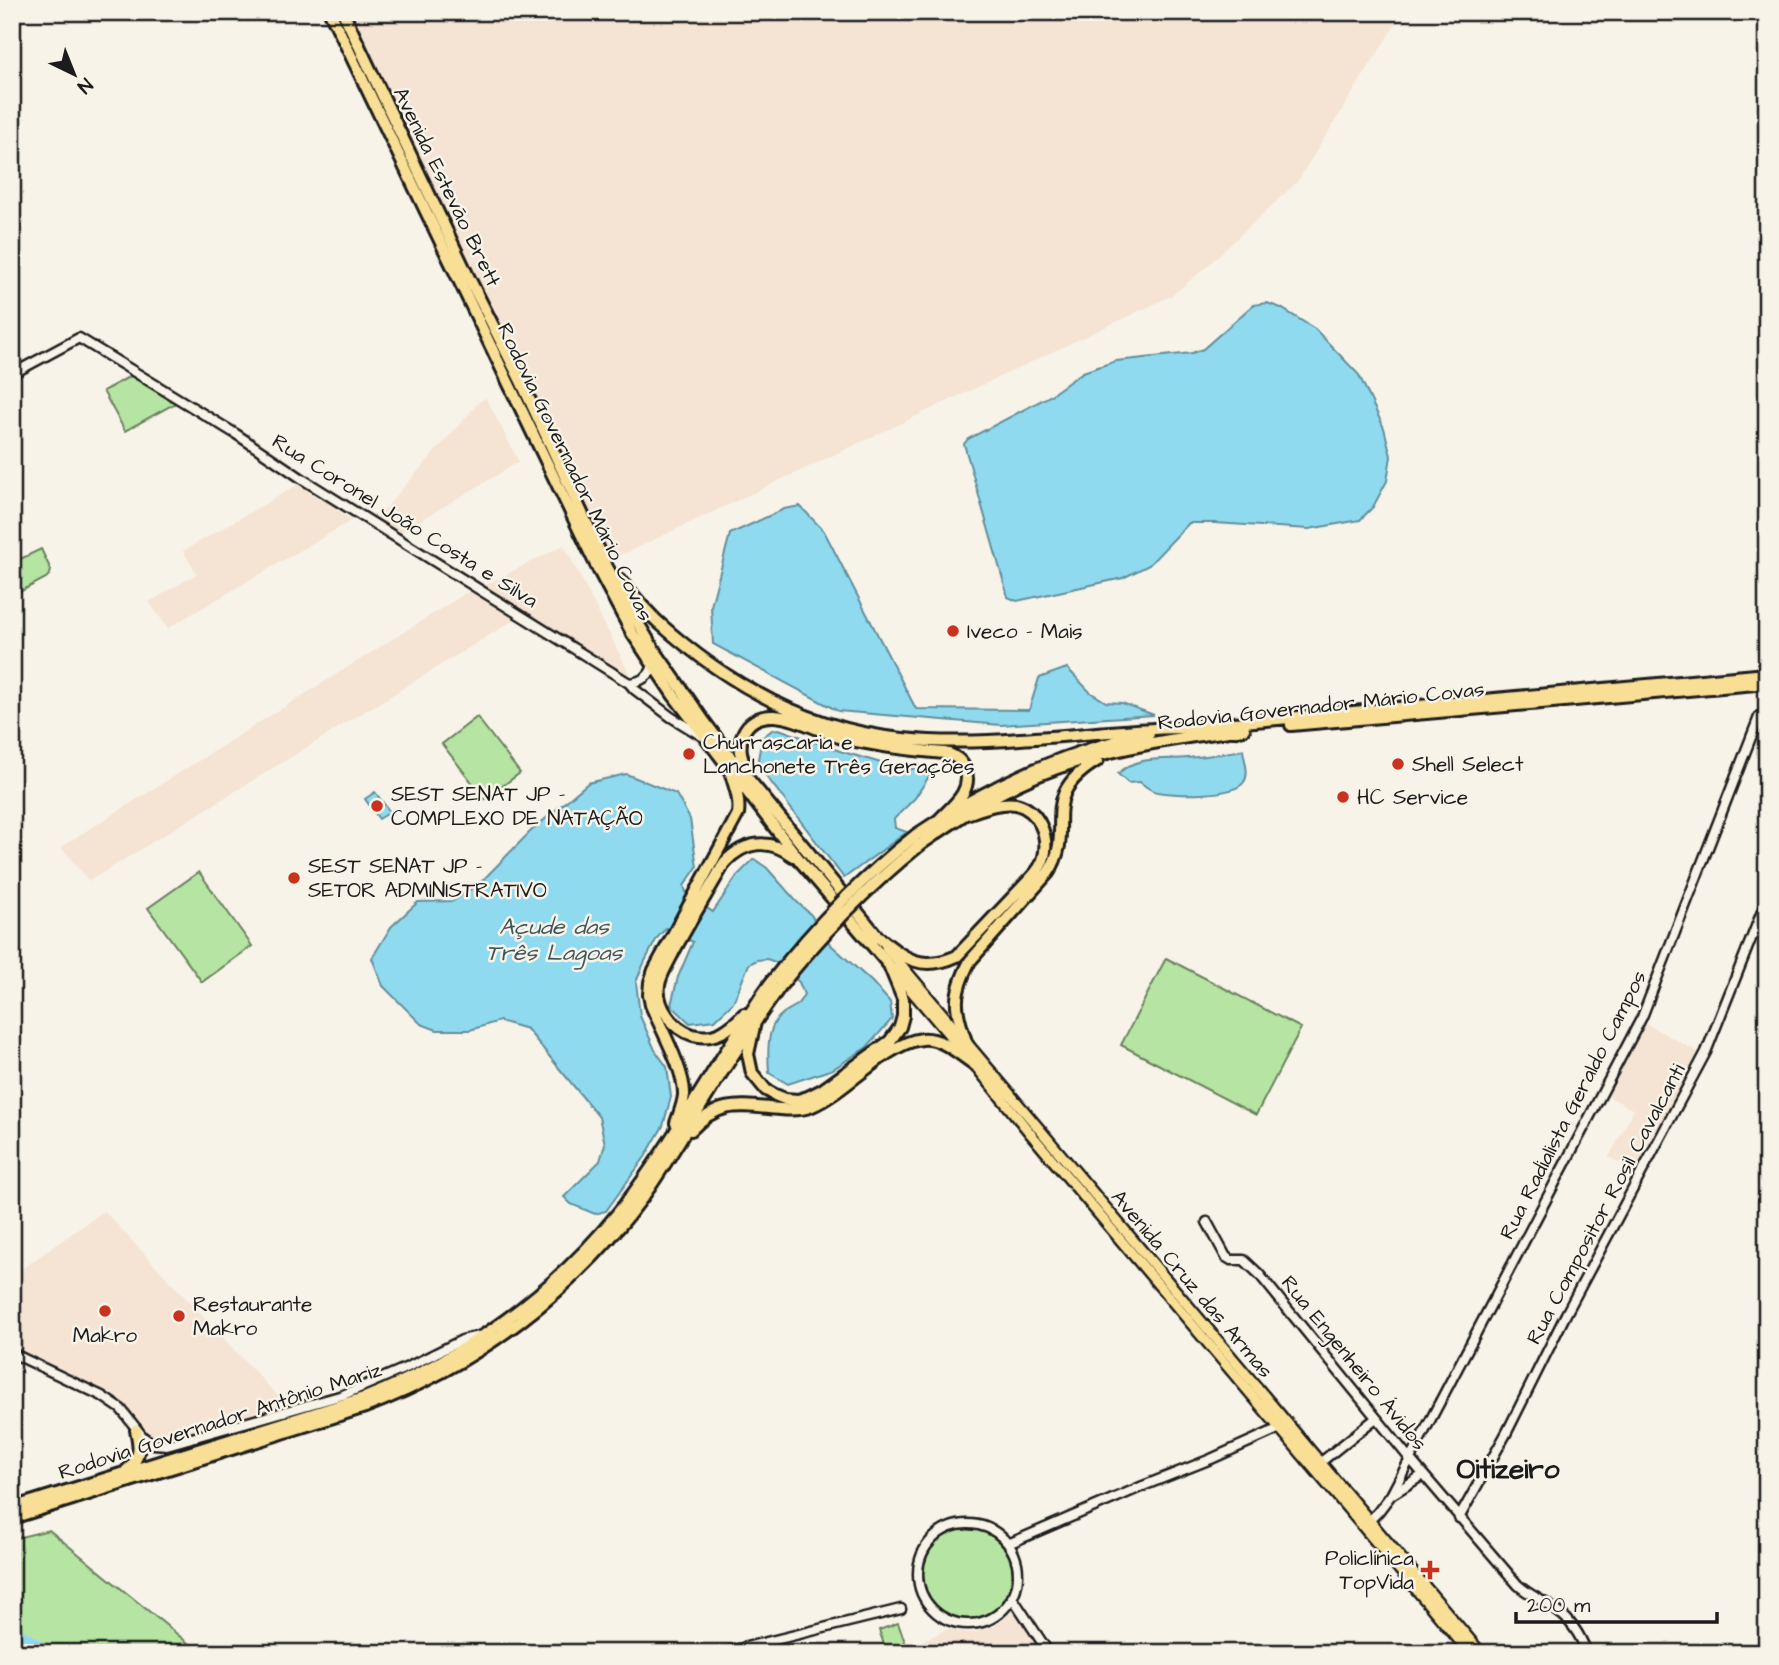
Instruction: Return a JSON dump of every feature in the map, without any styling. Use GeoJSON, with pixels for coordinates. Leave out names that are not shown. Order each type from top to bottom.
{"type":"FeatureCollection","features":[{"type":"Feature","properties":{"kind":"highway","name":"Rodovia Governador Mário Covas"},"geometry":{"type":"LineString","coordinates":[[330,12],[598,569],[632,633],[674,696],[801,862],[889,965],[903,999],[903,1016],[890,1041],[822,1090],[808,1097],[798,1100],[775,1095],[766,1090],[752,1073],[748,1054],[755,1022],[776,984],[834,923],[892,868],[919,840],[995,796],[1043,775],[1124,749],[1250,728],[1767,682]]}},
{"type":"Feature","properties":{"kind":"highway","name":"Avenida Estevāo Brett"},"geometry":{"type":"LineString","coordinates":[[343,12],[461,262],[520,379],[607,567]]}},
{"type":"Feature","properties":{"kind":"highway"},"geometry":{"type":"LineString","coordinates":[[607,567],[656,621],[706,662],[784,708],[822,722],[902,739],[953,741],[1179,728]]}},
{"type":"Feature","properties":{"kind":"highway"},"geometry":{"type":"LineString","coordinates":[[607,567],[653,648],[704,721],[878,937],[904,957],[934,963],[957,956],[1038,870],[1044,859],[1045,833],[1041,824],[1026,809],[1018,805],[997,805],[963,815]]}},
{"type":"Feature","properties":{"kind":"highway","name":"Rodovia Governador Mário Covas"},"geometry":{"type":"LineString","coordinates":[[1179,728],[1767,674]]}},
{"type":"Feature","properties":{"kind":"highway"},"geometry":{"type":"LineString","coordinates":[[758,791],[739,751],[744,731],[758,719],[775,716],[880,747],[944,752],[962,763],[968,782],[966,789],[919,840]]}},
{"type":"Feature","properties":{"kind":"highway"},"geometry":{"type":"LineString","coordinates":[[938,821],[991,789],[1039,767],[1100,746],[1179,728]]}},
{"type":"Feature","properties":{"kind":"highway"},"geometry":{"type":"LineString","coordinates":[[967,1044],[958,1022],[956,1008],[962,975],[970,961],[1053,865],[1059,845],[1063,793],[1070,782],[1088,766],[1124,749]]}},
{"type":"Feature","properties":{"kind":"highway"},"geometry":{"type":"LineString","coordinates":[[670,1147],[684,1095],[683,1083],[651,1005],[650,982],[654,970],[698,899],[738,814],[738,794],[728,765]]}},
{"type":"Feature","properties":{"kind":"highway"},"geometry":{"type":"LineString","coordinates":[[698,899],[725,862],[752,844],[765,844],[786,851],[801,862]]}},
{"type":"Feature","properties":{"kind":"highway"},"geometry":{"type":"LineString","coordinates":[[677,936],[659,984],[659,993],[666,1013],[683,1031],[703,1036],[719,1034],[728,1029],[762,995]]}},
{"type":"Feature","properties":{"kind":"highway","name":"Rodovia Governador Antônio Mariz"},"geometry":{"type":"LineString","coordinates":[[12,1518],[365,1407],[422,1383],[488,1345],[541,1306],[588,1262],[645,1195],[670,1147],[762,995],[776,984]]}},
{"type":"Feature","properties":{"kind":"highway","name":"Rodovia Governador Antônio Mariz"},"geometry":{"type":"LineString","coordinates":[[12,1508],[368,1397],[431,1368],[485,1334],[524,1308],[556,1280],[619,1213],[670,1147],[755,1022]]}},
{"type":"Feature","properties":{"kind":"highway"},"geometry":{"type":"LineString","coordinates":[[670,1147],[700,1120],[732,1106],[790,1110],[811,1107],[895,1049],[919,1039],[937,1041],[974,1064]]}},
{"type":"Feature","properties":{"kind":"highway"},"geometry":{"type":"LineString","coordinates":[[122,1474],[130,1469],[138,1458],[136,1430]]}},
{"type":"Feature","properties":{"kind":"main road","name":"Avenida Cruz das Armas"},"geometry":{"type":"LineString","coordinates":[[878,937],[1471,1653]]}},
{"type":"Feature","properties":{"kind":"main road","name":"Avenida Cruz das Armas"},"geometry":{"type":"LineString","coordinates":[[889,965],[1280,1428],[1317,1465]]}},
{"type":"Feature","properties":{"kind":"main road","name":"Avenida Cruz das Armas"},"geometry":{"type":"LineString","coordinates":[[1366,1523],[1481,1653]]}},
{"type":"Feature","properties":{"kind":"street","name":"Rua Coronel João Costa e Silva"},"geometry":{"type":"LineString","coordinates":[[12,374],[79,338],[246,440],[304,480],[629,683],[671,717],[708,739]]}},
{"type":"Feature","properties":{"kind":"street"},"geometry":{"type":"LineString","coordinates":[[629,683],[638,682],[649,674],[653,664]]}},
{"type":"Feature","properties":{"kind":"street","name":"Rua Radialista Geraldo Campos"},"geometry":{"type":"LineString","coordinates":[[1391,1495],[1642,1017],[1763,719]]}},
{"type":"Feature","properties":{"kind":"street","name":"Rua Compositor Rosil Cavalcanti"},"geometry":{"type":"LineString","coordinates":[[1459,1518],[1507,1432],[1566,1314],[1706,1052],[1767,899]]}},
{"type":"Feature","properties":{"kind":"street","name":"Rua Engenheiro Ávidos"},"geometry":{"type":"LineString","coordinates":[[1207,1222],[1226,1257],[1231,1260],[1244,1260],[1259,1274],[1459,1518],[1525,1592],[1565,1617],[1587,1653]]}},
{"type":"Feature","properties":{"kind":"street"},"geometry":{"type":"LineString","coordinates":[[12,1353],[113,1402],[148,1441],[167,1446],[343,1395],[462,1340],[485,1334]]}},
{"type":"Feature","properties":{"kind":"street"},"geometry":{"type":"LineString","coordinates":[[1317,1465],[1376,1418]]}},
{"type":"Feature","properties":{"kind":"street"},"geometry":{"type":"LineString","coordinates":[[1008,1544],[1143,1486],[1212,1460],[1280,1428]]}},
{"type":"Feature","properties":{"kind":"street"},"geometry":{"type":"LineString","coordinates":[[1366,1523],[1391,1495],[1423,1475]]}},
{"type":"Feature","properties":{"kind":"street"},"geometry":{"type":"LineString","coordinates":[[970,1523],[981,1525],[991,1529],[1008,1544],[1015,1556],[1017,1584],[1013,1597],[990,1619],[974,1624],[956,1623],[940,1616],[927,1604],[919,1589],[917,1572],[921,1556],[930,1541],[943,1530],[970,1523]]}},
{"type":"Feature","properties":{"kind":"street"},"geometry":{"type":"LineString","coordinates":[[1013,1597],[1049,1653]]}},
{"type":"Feature","properties":{"kind":"street"},"geometry":{"type":"LineString","coordinates":[[722,1653],[901,1609]]}},
{"type":"Feature","properties":{"kind":"shaded area"},"geometry":{"type":"Polygon","coordinates":[[[335,12],[1403,12],[1297,182],[1204,269],[1171,296],[628,552],[601,560],[335,12]]]}},
{"type":"Feature","properties":{"kind":"shaded area"},"geometry":{"type":"Polygon","coordinates":[[[486,398],[519,462],[399,533],[376,519],[480,401],[486,398]]]}},
{"type":"Feature","properties":{"kind":"shaded area"},"geometry":{"type":"Polygon","coordinates":[[[303,482],[309,486],[309,493],[319,500],[325,496],[339,505],[338,511],[352,520],[168,628],[149,602],[197,574],[183,551],[303,482]]]}},
{"type":"Feature","properties":{"kind":"shaded area"},"geometry":{"type":"Polygon","coordinates":[[[564,545],[629,673],[628,676],[484,586],[564,545]]]}},
{"type":"Feature","properties":{"kind":"shaded area"},"geometry":{"type":"Polygon","coordinates":[[[471,590],[519,617],[89,881],[61,847],[471,590]]]}},
{"type":"Feature","properties":{"kind":"shaded area"},"geometry":{"type":"Polygon","coordinates":[[[1646,1024],[1698,1052],[1635,1171],[1609,1157],[1634,1110],[1608,1096],[1646,1024]]]}},
{"type":"Feature","properties":{"kind":"shaded area","name":"Makro"},"geometry":{"type":"Polygon","coordinates":[[[104,1211],[288,1407],[169,1442],[151,1439],[114,1396],[12,1347],[12,1276],[104,1211]]]}},
{"type":"Feature","properties":{"kind":"shaded area"},"geometry":{"type":"Polygon","coordinates":[[[1013,1611],[1018,1611],[1040,1647],[1036,1653],[913,1653],[911,1646],[948,1629],[973,1633],[995,1626],[1013,1611]]]}},
{"type":"Feature","properties":{"kind":"green space"},"geometry":{"type":"Polygon","coordinates":[[[134,374],[174,401],[174,404],[125,431],[103,391],[134,374]]]}},
{"type":"Feature","properties":{"kind":"green space"},"geometry":{"type":"Polygon","coordinates":[[[41,549],[51,570],[50,574],[12,596],[12,563],[41,549]]]}},
{"type":"Feature","properties":{"kind":"green space"},"geometry":{"type":"Polygon","coordinates":[[[477,717],[520,773],[485,799],[442,744],[477,717]]]}},
{"type":"Feature","properties":{"kind":"green space"},"geometry":{"type":"Polygon","coordinates":[[[199,872],[252,946],[202,982],[148,908],[199,872]]]}},
{"type":"Feature","properties":{"kind":"green space"},"geometry":{"type":"Polygon","coordinates":[[[1166,958],[1301,1028],[1256,1115],[1121,1045],[1166,958]]]}},
{"type":"Feature","properties":{"kind":"green space"},"geometry":{"type":"Polygon","coordinates":[[[968,1529],[985,1532],[1000,1542],[1010,1557],[1013,1574],[1010,1591],[1000,1606],[985,1616],[968,1619],[951,1616],[936,1606],[926,1591],[923,1574],[926,1557],[936,1542],[951,1532],[968,1529]]]}},
{"type":"Feature","properties":{"kind":"green space"},"geometry":{"type":"Polygon","coordinates":[[[49,1530],[199,1653],[12,1653],[12,1539],[49,1530]]]}},
{"type":"Feature","properties":{"kind":"green space"},"geometry":{"type":"Polygon","coordinates":[[[898,1623],[909,1653],[887,1653],[879,1630],[898,1623]]]}},
{"type":"Feature","properties":{"kind":"water"},"geometry":{"type":"Polygon","coordinates":[[[1267,303],[1281,308],[1315,329],[1359,375],[1384,428],[1391,456],[1387,481],[1373,507],[1360,520],[1309,529],[1189,523],[1149,565],[1123,578],[1017,601],[1008,597],[964,444],[968,439],[1048,397],[1083,372],[1116,361],[1192,353],[1203,349],[1253,305],[1267,303]]]}},
{"type":"Feature","properties":{"kind":"water"},"geometry":{"type":"Polygon","coordinates":[[[800,506],[824,531],[916,709],[1029,710],[1039,678],[1067,668],[1090,692],[1106,702],[1122,703],[1154,715],[1001,725],[838,711],[713,644],[711,606],[730,534],[784,509],[800,506]]]}},
{"type":"Feature","properties":{"kind":"water"},"geometry":{"type":"Polygon","coordinates":[[[779,729],[881,763],[910,769],[935,767],[915,798],[894,819],[895,828],[907,832],[844,878],[764,773],[758,759],[762,738],[772,730],[779,729]]]}},
{"type":"Feature","properties":{"kind":"water"},"geometry":{"type":"Polygon","coordinates":[[[1243,750],[1247,771],[1244,782],[1238,787],[1216,793],[1162,793],[1140,782],[1128,783],[1118,774],[1142,761],[1201,757],[1243,750]]]}},
{"type":"Feature","properties":{"kind":"water","name":"Açude das Três Lagoas"},"geometry":{"type":"Polygon","coordinates":[[[626,774],[676,794],[690,819],[697,867],[684,886],[687,895],[713,912],[737,876],[754,859],[767,868],[811,915],[830,944],[890,1002],[892,1019],[867,1047],[833,1069],[788,1084],[769,1073],[769,1044],[775,1022],[783,1013],[798,1004],[804,994],[799,982],[775,962],[757,960],[749,964],[733,1003],[715,1020],[690,1023],[671,1005],[678,977],[693,942],[666,928],[657,938],[636,982],[640,1016],[655,1050],[667,1067],[671,1097],[663,1126],[645,1157],[606,1211],[595,1214],[571,1204],[564,1197],[600,1161],[605,1144],[599,1117],[527,1029],[499,1021],[470,1030],[437,1030],[421,1024],[383,986],[372,958],[391,927],[418,902],[453,901],[481,882],[531,831],[588,783],[626,774]]]}},
{"type":"Feature","properties":{"kind":"water","name":"SEST SENAT JP - COMPLEXO DE NATAÇÃO"},"geometry":{"type":"Polygon","coordinates":[[[375,792],[390,812],[379,819],[365,799],[375,792]]]}},
{"type":"Feature","properties":{"kind":"waterway"},"geometry":{"type":"LineString","coordinates":[[12,1630],[50,1653]]}},
{"type":"Feature","properties":{"kind":"place","name":"Iveco - Mais"},"geometry":{"type":"Point","coordinates":[953,631]}},
{"type":"Feature","properties":{"kind":"place","name":"Churrascaria e Lanchonete Três Gerações"},"geometry":{"type":"Point","coordinates":[689,754]}},
{"type":"Feature","properties":{"kind":"place","name":"Shell Select"},"geometry":{"type":"Point","coordinates":[1398,764]}},
{"type":"Feature","properties":{"kind":"place","name":"HC Service"},"geometry":{"type":"Point","coordinates":[1343,797]}},
{"type":"Feature","properties":{"kind":"place","name":"SEST SENAT JP - COMPLEXO DE NATAÇÃO"},"geometry":{"type":"Point","coordinates":[377,806]}},
{"type":"Feature","properties":{"kind":"place","name":"SEST SENAT JP - SETOR ADMINISTRATIVO"},"geometry":{"type":"Point","coordinates":[294,878]}},
{"type":"Feature","properties":{"kind":"place","name":"Makro"},"geometry":{"type":"Point","coordinates":[105,1311]}},
{"type":"Feature","properties":{"kind":"place","name":"Restaurante Makro"},"geometry":{"type":"Point","coordinates":[179,1316]}},
{"type":"Feature","properties":{"kind":"place","name":"Policlínica TopVida"},"geometry":{"type":"Point","coordinates":[1430,1570]}},
{"type":"Feature","properties":{"kind":"district","name":"Oitizeiro"},"geometry":{"type":"Point","coordinates":[1508,1469]}}]}
